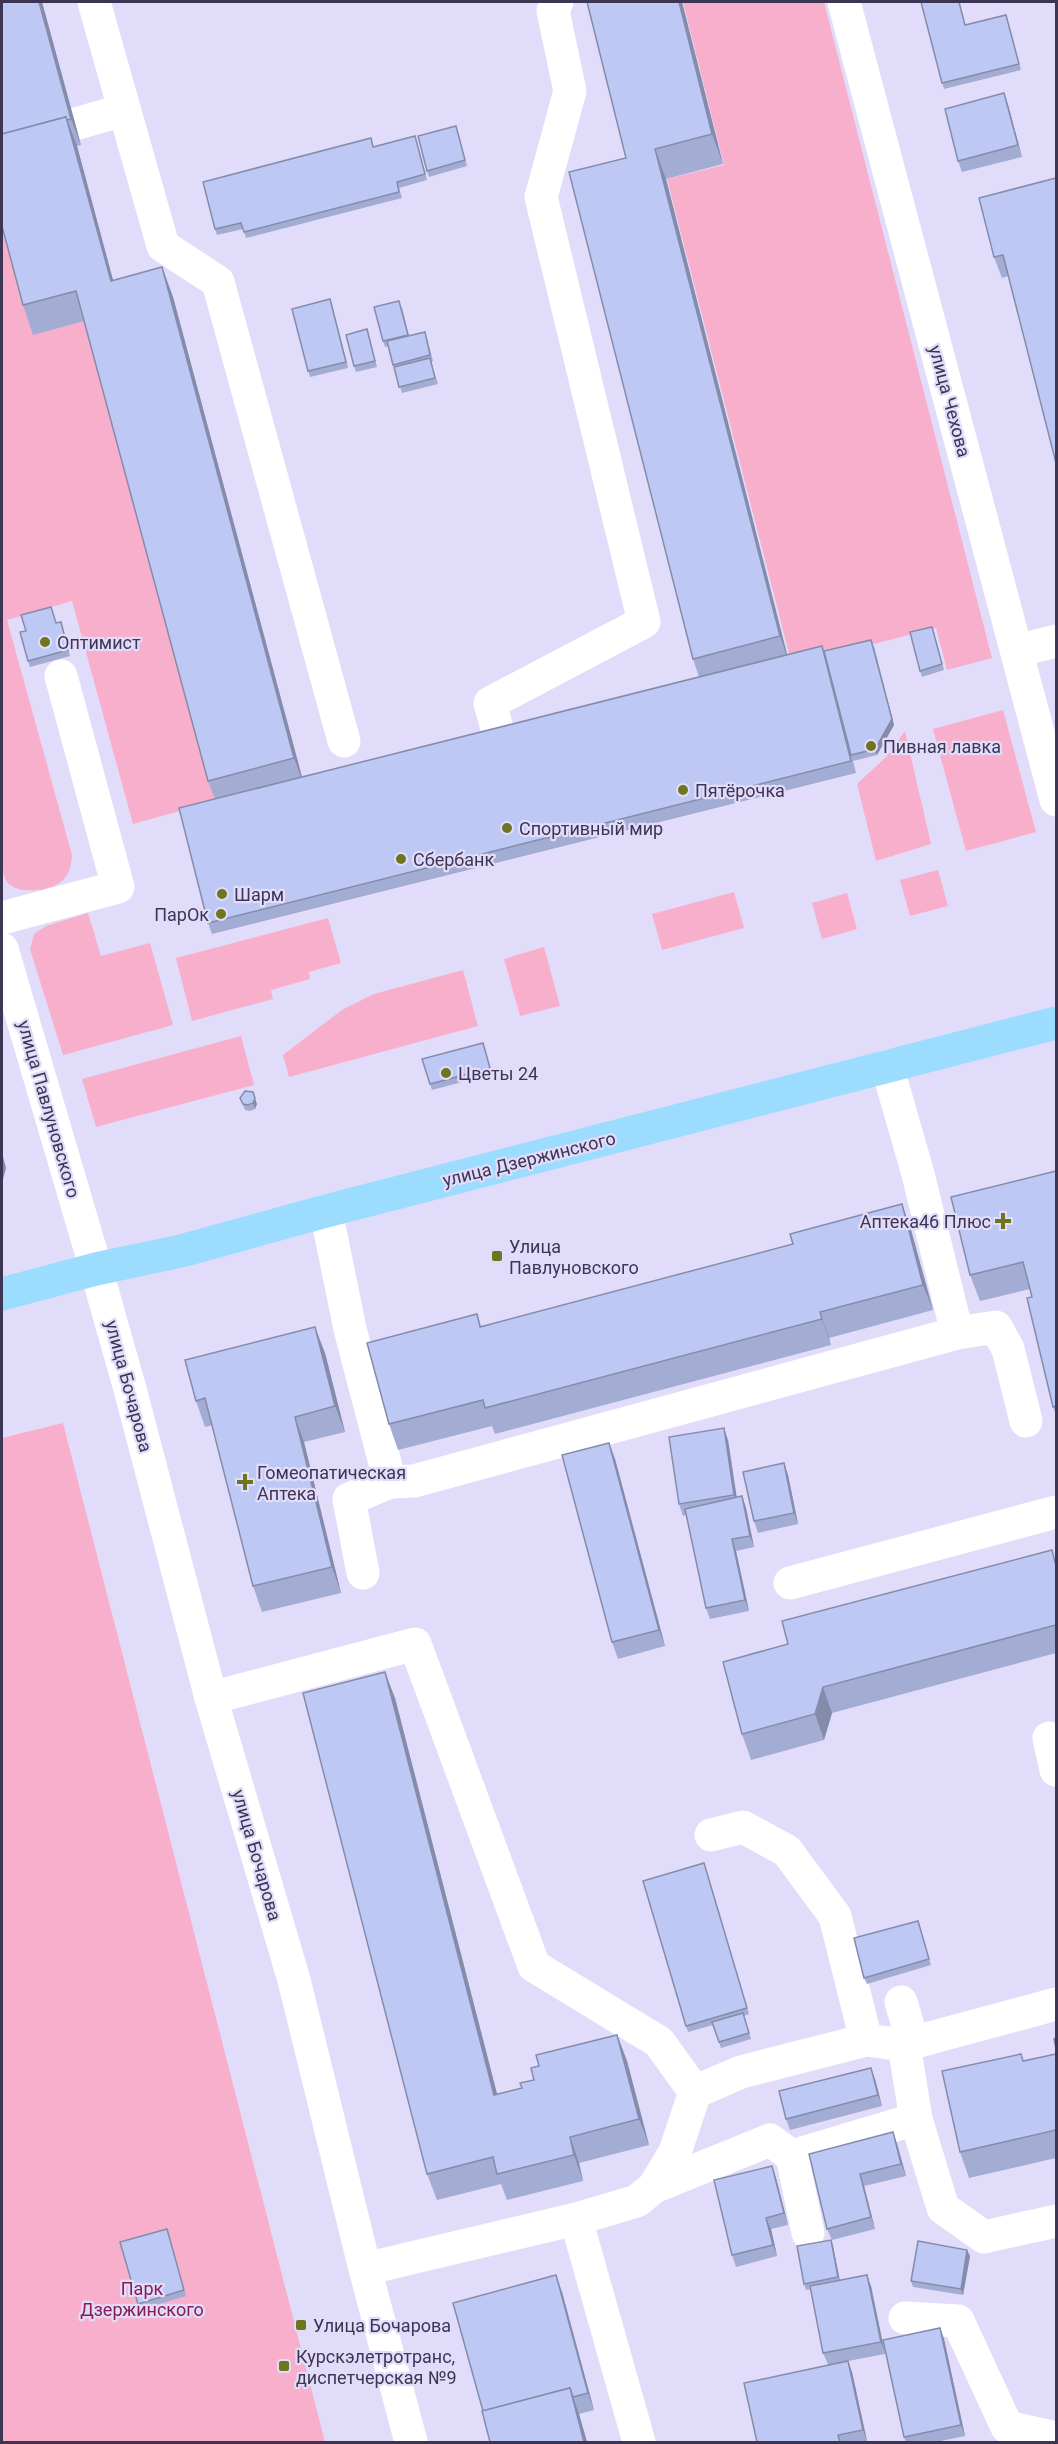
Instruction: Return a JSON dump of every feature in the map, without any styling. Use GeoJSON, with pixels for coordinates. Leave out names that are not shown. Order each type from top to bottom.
{"type":"FeatureCollection","features":[{"type":"Feature","properties":{"kind":"main road","name":"улица Дзержинского"},"geometry":{"type":"LineString","coordinates":[[2,1294],[96,1269],[181,1251],[326,1211],[1056,1023]]}},
{"type":"Feature","properties":{"kind":"street"},"geometry":{"type":"LineString","coordinates":[[94,2],[163,246],[218,282],[344,741]]}},
{"type":"Feature","properties":{"kind":"street"},"geometry":{"type":"LineString","coordinates":[[500,739],[490,703],[644,622],[541,197],[570,91],[553,11],[557,2]]}},
{"type":"Feature","properties":{"kind":"street","name":"улица Чехова"},"geometry":{"type":"LineString","coordinates":[[844,2],[1056,800]]}},
{"type":"Feature","properties":{"kind":"street"},"geometry":{"type":"LineString","coordinates":[[75,123],[124,110]]}},
{"type":"Feature","properties":{"kind":"street"},"geometry":{"type":"LineString","coordinates":[[1017,651],[1056,641]]}},
{"type":"Feature","properties":{"kind":"street"},"geometry":{"type":"LineString","coordinates":[[2,918],[118,887],[61,676]]}},
{"type":"Feature","properties":{"kind":"street","name":"улица Павлуновского"},"geometry":{"type":"LineString","coordinates":[[3,960],[96,1269]]}},
{"type":"Feature","properties":{"kind":"street"},"geometry":{"type":"LineString","coordinates":[[887,1066],[918,1174],[957,1333]]}},
{"type":"Feature","properties":{"kind":"street"},"geometry":{"type":"LineString","coordinates":[[326,1211],[350,1329],[390,1482]]}},
{"type":"Feature","properties":{"kind":"street","name":"улица Бочарова"},"geometry":{"type":"LineString","coordinates":[[96,1269],[212,1698],[294,1980],[365,2269],[411,2442]]}},
{"type":"Feature","properties":{"kind":"street"},"geometry":{"type":"LineString","coordinates":[[363,1573],[348,1499],[390,1482],[414,1481],[957,1333],[996,1327],[1008,1349],[1026,1421]]}},
{"type":"Feature","properties":{"kind":"street"},"geometry":{"type":"LineString","coordinates":[[789,1583],[1056,1512]]}},
{"type":"Feature","properties":{"kind":"street"},"geometry":{"type":"LineString","coordinates":[[212,1698],[415,1644],[534,1966],[659,2042],[695,2092]]}},
{"type":"Feature","properties":{"kind":"street"},"geometry":{"type":"LineString","coordinates":[[1049,1738],[1056,1770]]}},
{"type":"Feature","properties":{"kind":"street"},"geometry":{"type":"LineString","coordinates":[[711,1835],[743,1827],[787,1851],[835,1916],[866,2040]]}},
{"type":"Feature","properties":{"kind":"street"},"geometry":{"type":"LineString","coordinates":[[901,2002],[916,2119],[943,2208],[984,2237],[1056,2221]]}},
{"type":"Feature","properties":{"kind":"street"},"geometry":{"type":"LineString","coordinates":[[654,2187],[675,2152],[695,2092],[741,2072],[866,2040],[908,2044],[1056,2004]]}},
{"type":"Feature","properties":{"kind":"street"},"geometry":{"type":"LineString","coordinates":[[792,2156],[916,2119]]}},
{"type":"Feature","properties":{"kind":"street"},"geometry":{"type":"LineString","coordinates":[[365,2269],[576,2219],[637,2200],[654,2187],[770,2140],[792,2156],[807,2233]]}},
{"type":"Feature","properties":{"kind":"street"},"geometry":{"type":"LineString","coordinates":[[576,2219],[639,2442]]}},
{"type":"Feature","properties":{"kind":"street"},"geometry":{"type":"LineString","coordinates":[[905,2318],[958,2321],[1007,2427],[1056,2438]]}},
{"type":"Feature","properties":{"kind":"green space"},"geometry":{"type":"Polygon","coordinates":[[[683,2],[824,2],[992,658],[947,670],[936,628],[792,665],[667,179],[724,165],[683,2]]]}},
{"type":"Feature","properties":{"kind":"green space"},"geometry":{"type":"Polygon","coordinates":[[[2,215],[86,320],[216,801],[133,824],[72,601],[7,620],[72,855],[71,866],[62,881],[50,887],[35,890],[13,887],[5,877],[2,865],[2,215]]]}},
{"type":"Feature","properties":{"kind":"green space"},"geometry":{"type":"Polygon","coordinates":[[[1003,710],[1036,832],[966,851],[933,729],[1003,710]]]}},
{"type":"Feature","properties":{"kind":"green space"},"geometry":{"type":"Polygon","coordinates":[[[905,731],[931,844],[876,861],[857,784],[887,756],[905,731]]]}},
{"type":"Feature","properties":{"kind":"green space"},"geometry":{"type":"Polygon","coordinates":[[[938,870],[948,906],[910,916],[900,880],[938,870]]]}},
{"type":"Feature","properties":{"kind":"green space"},"geometry":{"type":"Polygon","coordinates":[[[734,892],[744,928],[662,950],[652,914],[734,892]]]}},
{"type":"Feature","properties":{"kind":"green space"},"geometry":{"type":"Polygon","coordinates":[[[847,893],[857,929],[822,939],[812,903],[847,893]]]}},
{"type":"Feature","properties":{"kind":"green space"},"geometry":{"type":"Polygon","coordinates":[[[88,913],[101,956],[150,943],[173,1025],[63,1055],[30,949],[34,934],[46,926],[88,913]]]}},
{"type":"Feature","properties":{"kind":"green space"},"geometry":{"type":"Polygon","coordinates":[[[328,918],[341,963],[309,972],[310,979],[271,990],[273,999],[192,1021],[176,958],[328,918]]]}},
{"type":"Feature","properties":{"kind":"green space"},"geometry":{"type":"Polygon","coordinates":[[[544,947],[560,1006],[520,1016],[504,959],[544,947]]]}},
{"type":"Feature","properties":{"kind":"green space"},"geometry":{"type":"Polygon","coordinates":[[[463,970],[478,1026],[289,1077],[283,1055],[342,1010],[374,994],[463,970]]]}},
{"type":"Feature","properties":{"kind":"green space"},"geometry":{"type":"Polygon","coordinates":[[[241,1036],[254,1085],[96,1127],[82,1079],[241,1036]]]}},
{"type":"Feature","properties":{"kind":"green space","name":"Парк Дзержинского"},"geometry":{"type":"Polygon","coordinates":[[[63,1423],[325,2442],[2,2442],[2,1438],[63,1423]]]}},
{"type":"Feature","properties":{"kind":"building"},"geometry":{"type":"Polygon","coordinates":[[[2,2],[39,2],[71,119],[67,120],[66,117],[2,134],[2,2]]]}},
{"type":"Feature","properties":{"kind":"building"},"geometry":{"type":"Polygon","coordinates":[[[587,2],[679,2],[712,134],[655,149],[780,636],[693,659],[569,172],[626,158],[587,2]]]}},
{"type":"Feature","properties":{"kind":"building"},"geometry":{"type":"Polygon","coordinates":[[[921,2],[959,2],[965,25],[1006,15],[1019,64],[942,83],[921,2]]]}},
{"type":"Feature","properties":{"kind":"building"},"geometry":{"type":"Polygon","coordinates":[[[1004,93],[1018,145],[958,161],[945,109],[1004,93]]]}},
{"type":"Feature","properties":{"kind":"building"},"geometry":{"type":"Polygon","coordinates":[[[66,117],[111,281],[162,267],[294,758],[208,781],[76,291],[23,305],[2,226],[2,134],[66,117]]]}},
{"type":"Feature","properties":{"kind":"building"},"geometry":{"type":"Polygon","coordinates":[[[456,126],[465,160],[427,171],[418,136],[456,126]]]}},
{"type":"Feature","properties":{"kind":"building"},"geometry":{"type":"Polygon","coordinates":[[[415,136],[425,174],[397,182],[399,192],[244,232],[241,223],[215,229],[203,182],[371,138],[373,147],[415,136]]]}},
{"type":"Feature","properties":{"kind":"building"},"geometry":{"type":"Polygon","coordinates":[[[1056,178],[1056,463],[1003,255],[994,257],[979,198],[1056,178]]]}},
{"type":"Feature","properties":{"kind":"building"},"geometry":{"type":"Polygon","coordinates":[[[330,299],[346,362],[308,371],[292,309],[330,299]]]}},
{"type":"Feature","properties":{"kind":"building"},"geometry":{"type":"Polygon","coordinates":[[[399,301],[408,335],[383,341],[374,307],[399,301]]]}},
{"type":"Feature","properties":{"kind":"building"},"geometry":{"type":"Polygon","coordinates":[[[367,329],[375,361],[354,366],[346,335],[367,329]]]}},
{"type":"Feature","properties":{"kind":"building"},"geometry":{"type":"Polygon","coordinates":[[[425,332],[430,355],[393,365],[387,341],[425,332]]]}},
{"type":"Feature","properties":{"kind":"building"},"geometry":{"type":"Polygon","coordinates":[[[430,358],[435,378],[399,387],[394,367],[430,358]]]}},
{"type":"Feature","properties":{"kind":"building","name":"Оптимист"},"geometry":{"type":"Polygon","coordinates":[[[51,607],[56,623],[61,622],[68,650],[28,661],[20,632],[26,631],[21,615],[51,607]]]}},
{"type":"Feature","properties":{"kind":"building"},"geometry":{"type":"Polygon","coordinates":[[[932,627],[942,664],[920,671],[910,632],[932,627]]]}},
{"type":"Feature","properties":{"kind":"building"},"geometry":{"type":"Polygon","coordinates":[[[871,640],[892,719],[875,749],[851,755],[824,651],[871,640]]]}},
{"type":"Feature","properties":{"kind":"building"},"geometry":{"type":"Polygon","coordinates":[[[822,646],[851,761],[208,923],[179,808],[822,646]]]}},
{"type":"Feature","properties":{"kind":"building"},"geometry":{"type":"Polygon","coordinates":[[[483,1043],[490,1068],[430,1084],[422,1059],[483,1043]]]}},
{"type":"Feature","properties":{"kind":"building"},"geometry":{"type":"Polygon","coordinates":[[[245,1091],[253,1092],[255,1098],[253,1103],[243,1104],[240,1098],[245,1091]]]}},
{"type":"Feature","properties":{"kind":"building"},"geometry":{"type":"Polygon","coordinates":[[[1056,1171],[1056,1406],[1053,1407],[1027,1298],[1032,1297],[1023,1262],[970,1275],[951,1197],[1056,1171]]]}},
{"type":"Feature","properties":{"kind":"building"},"geometry":{"type":"Polygon","coordinates":[[[902,1204],[923,1285],[820,1312],[822,1319],[485,1408],[483,1400],[389,1424],[367,1343],[477,1314],[480,1327],[793,1244],[790,1234],[902,1204]]]}},
{"type":"Feature","properties":{"kind":"building"},"geometry":{"type":"Polygon","coordinates":[[[315,1327],[335,1406],[295,1417],[332,1567],[253,1586],[205,1398],[196,1401],[185,1360],[315,1327]]]}},
{"type":"Feature","properties":{"kind":"building"},"geometry":{"type":"Polygon","coordinates":[[[724,1428],[734,1495],[679,1504],[669,1437],[724,1428]]]}},
{"type":"Feature","properties":{"kind":"building"},"geometry":{"type":"Polygon","coordinates":[[[609,1443],[659,1630],[612,1642],[562,1455],[609,1443]]]}},
{"type":"Feature","properties":{"kind":"building"},"geometry":{"type":"Polygon","coordinates":[[[784,1463],[794,1513],[754,1521],[743,1472],[784,1463]]]}},
{"type":"Feature","properties":{"kind":"building"},"geometry":{"type":"Polygon","coordinates":[[[742,1496],[750,1536],[732,1539],[745,1600],[706,1608],[685,1509],[742,1496]]]}},
{"type":"Feature","properties":{"kind":"building"},"geometry":{"type":"Polygon","coordinates":[[[1052,1550],[1056,1566],[1056,1625],[823,1687],[815,1714],[742,1734],[723,1662],[788,1644],[782,1621],[1052,1550]]]}},
{"type":"Feature","properties":{"kind":"building"},"geometry":{"type":"Polygon","coordinates":[[[385,1672],[494,2095],[522,2088],[520,2083],[534,2080],[531,2068],[539,2066],[536,2055],[617,2035],[639,2119],[570,2137],[574,2155],[497,2174],[493,2157],[427,2174],[303,1693],[385,1672]]]}},
{"type":"Feature","properties":{"kind":"building"},"geometry":{"type":"Polygon","coordinates":[[[704,1863],[747,2008],[686,2026],[643,1881],[704,1863]]]}},
{"type":"Feature","properties":{"kind":"building"},"geometry":{"type":"Polygon","coordinates":[[[918,1921],[929,1959],[864,1978],[854,1938],[918,1921]]]}},
{"type":"Feature","properties":{"kind":"building"},"geometry":{"type":"Polygon","coordinates":[[[743,2013],[749,2033],[719,2042],[712,2022],[743,2013]]]}},
{"type":"Feature","properties":{"kind":"building"},"geometry":{"type":"Polygon","coordinates":[[[1021,2054],[1023,2061],[1056,2054],[1056,2130],[960,2152],[942,2071],[1021,2054]]]}},
{"type":"Feature","properties":{"kind":"building"},"geometry":{"type":"Polygon","coordinates":[[[871,2068],[878,2095],[786,2119],[779,2091],[871,2068]]]}},
{"type":"Feature","properties":{"kind":"building"},"geometry":{"type":"Polygon","coordinates":[[[893,2132],[901,2164],[860,2174],[871,2217],[827,2229],[809,2154],[893,2132]]]}},
{"type":"Feature","properties":{"kind":"building"},"geometry":{"type":"Polygon","coordinates":[[[772,2166],[784,2213],[766,2218],[773,2245],[732,2255],[714,2180],[772,2166]]]}},
{"type":"Feature","properties":{"kind":"building"},"geometry":{"type":"Polygon","coordinates":[[[167,2229],[184,2290],[138,2304],[120,2242],[167,2229]]]}},
{"type":"Feature","properties":{"kind":"building"},"geometry":{"type":"Polygon","coordinates":[[[831,2240],[838,2277],[804,2284],[797,2246],[831,2240]]]}},
{"type":"Feature","properties":{"kind":"building"},"geometry":{"type":"Polygon","coordinates":[[[918,2241],[967,2250],[961,2289],[911,2281],[918,2241]]]}},
{"type":"Feature","properties":{"kind":"building"},"geometry":{"type":"Polygon","coordinates":[[[556,2275],[588,2393],[573,2397],[570,2388],[483,2411],[453,2303],[556,2275]]]}},
{"type":"Feature","properties":{"kind":"building"},"geometry":{"type":"Polygon","coordinates":[[[867,2275],[881,2342],[823,2353],[810,2286],[867,2275]]]}},
{"type":"Feature","properties":{"kind":"building"},"geometry":{"type":"Polygon","coordinates":[[[940,2328],[961,2425],[904,2437],[883,2340],[940,2328]]]}},
{"type":"Feature","properties":{"kind":"building"},"geometry":{"type":"Polygon","coordinates":[[[848,2361],[863,2430],[838,2435],[840,2442],[757,2442],[744,2383],[848,2361]]]}},
{"type":"Feature","properties":{"kind":"building"},"geometry":{"type":"Polygon","coordinates":[[[570,2388],[584,2442],[490,2442],[482,2411],[570,2388]]]}},
{"type":"Feature","properties":{"kind":"place","name":"Оптимист"},"geometry":{"type":"Point","coordinates":[45,642]}},
{"type":"Feature","properties":{"kind":"place","name":"Пивная лавка"},"geometry":{"type":"Point","coordinates":[871,746]}},
{"type":"Feature","properties":{"kind":"place","name":"Пятёрочка"},"geometry":{"type":"Point","coordinates":[683,790]}},
{"type":"Feature","properties":{"kind":"place","name":"Спортивный мир"},"geometry":{"type":"Point","coordinates":[507,828]}},
{"type":"Feature","properties":{"kind":"place","name":"Сбербанк"},"geometry":{"type":"Point","coordinates":[401,859]}},
{"type":"Feature","properties":{"kind":"place","name":"Шарм"},"geometry":{"type":"Point","coordinates":[222,894]}},
{"type":"Feature","properties":{"kind":"place","name":"ПарОк"},"geometry":{"type":"Point","coordinates":[221,914]}},
{"type":"Feature","properties":{"kind":"place","name":"Цветы 24"},"geometry":{"type":"Point","coordinates":[446,1073]}},
{"type":"Feature","properties":{"kind":"place","name":"Аптека46 Плюс"},"geometry":{"type":"Point","coordinates":[1003,1221]}},
{"type":"Feature","properties":{"kind":"place","name":"Улица Павлуновского"},"geometry":{"type":"Point","coordinates":[497,1256]}},
{"type":"Feature","properties":{"kind":"place","name":"Гомеопатическая Аптека"},"geometry":{"type":"Point","coordinates":[245,1482]}},
{"type":"Feature","properties":{"kind":"place","name":"Улица Бочарова"},"geometry":{"type":"Point","coordinates":[301,2325]}},
{"type":"Feature","properties":{"kind":"place","name":"Курскэлетротранс, диспетчерская №9"},"geometry":{"type":"Point","coordinates":[284,2366]}}]}
